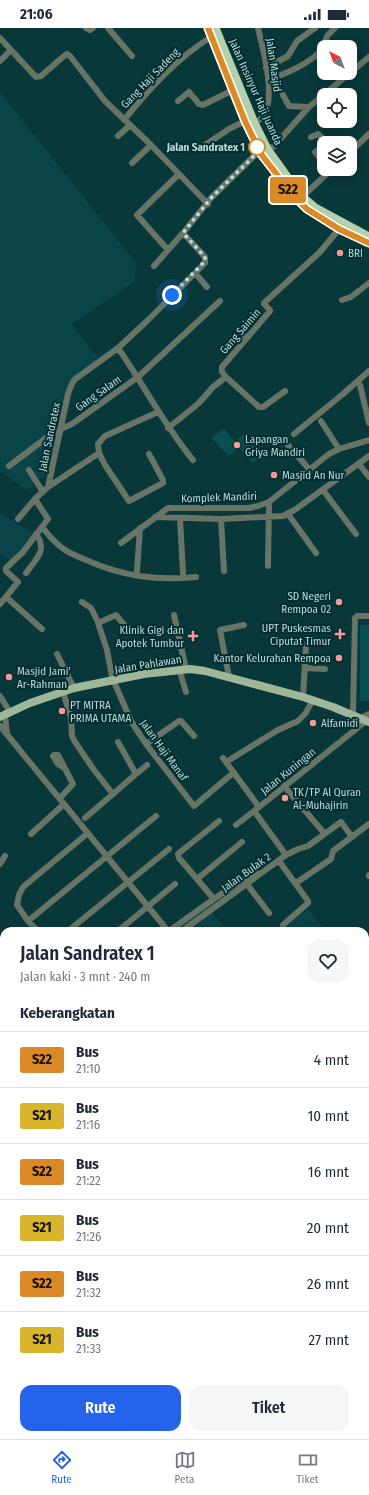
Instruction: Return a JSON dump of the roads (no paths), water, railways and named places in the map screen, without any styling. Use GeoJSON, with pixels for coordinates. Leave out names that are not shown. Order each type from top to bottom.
{"type":"FeatureCollection","features":[{"type":"Feature","properties":{"kind":"highway","name":"Jalan Insinyur Haji Juanda"},"geometry":{"type":"LineString","coordinates":[[211,31],[233,90],[250,122]]}},
{"type":"Feature","properties":{"kind":"highway","name":"Jalan Insinyur Haji Juanda"},"geometry":{"type":"LineString","coordinates":[[211,31],[262,151],[293,195],[303,206],[318,217],[369,243]]}},
{"type":"Feature","properties":{"kind":"highway","name":"Jalan Insinyur Haji Juanda"},"geometry":{"type":"LineString","coordinates":[[262,151],[302,197],[322,212],[369,237]]}},
{"type":"Feature","properties":{"kind":"main road","name":"Jalan Pahlawan"},"geometry":{"type":"LineString","coordinates":[[5,715],[30,703],[74,688],[144,674],[183,669],[205,671],[229,677],[303,697],[366,718]]}},
{"type":"Feature","properties":{"kind":"street"},"geometry":{"type":"LineString","coordinates":[[86,28],[90,30],[93,28]]}},
{"type":"Feature","properties":{"kind":"street"},"geometry":{"type":"LineString","coordinates":[[108,28],[132,56]]}},
{"type":"Feature","properties":{"kind":"street","name":"Jalan Masjid"},"geometry":{"type":"LineString","coordinates":[[205,145],[229,129],[262,118],[267,110],[269,93],[268,80],[258,28]]}},
{"type":"Feature","properties":{"kind":"street"},"geometry":{"type":"LineString","coordinates":[[266,68],[288,56],[297,41],[315,28]]}},
{"type":"Feature","properties":{"kind":"street"},"geometry":{"type":"LineString","coordinates":[[326,40],[327,36],[335,28]]}},
{"type":"Feature","properties":{"kind":"street","name":"Gang Haji Sadeng"},"geometry":{"type":"LineString","coordinates":[[124,120],[140,100],[174,64],[211,31]]}},
{"type":"Feature","properties":{"kind":"street"},"geometry":{"type":"LineString","coordinates":[[0,38],[34,76],[37,77],[41,76],[64,56],[69,55],[105,102],[151,145],[206,205]]}},
{"type":"Feature","properties":{"kind":"street"},"geometry":{"type":"LineString","coordinates":[[0,61],[11,50]]}},
{"type":"Feature","properties":{"kind":"street"},"geometry":{"type":"LineString","coordinates":[[268,80],[282,75],[317,54]]}},
{"type":"Feature","properties":{"kind":"street"},"geometry":{"type":"LineString","coordinates":[[357,67],[369,57]]}},
{"type":"Feature","properties":{"kind":"street"},"geometry":{"type":"LineString","coordinates":[[154,266],[206,205],[262,151],[273,147],[309,107],[342,80]]}},
{"type":"Feature","properties":{"kind":"street"},"geometry":{"type":"LineString","coordinates":[[178,101],[189,92],[202,106],[233,90]]}},
{"type":"Feature","properties":{"kind":"street"},"geometry":{"type":"LineString","coordinates":[[283,95],[289,106],[309,107]]}},
{"type":"Feature","properties":{"kind":"street"},"geometry":{"type":"LineString","coordinates":[[118,136],[130,125]]}},
{"type":"Feature","properties":{"kind":"street"},"geometry":{"type":"LineString","coordinates":[[311,137],[318,134],[320,136]]}},
{"type":"Feature","properties":{"kind":"street"},"geometry":{"type":"LineString","coordinates":[[357,145],[369,134]]}},
{"type":"Feature","properties":{"kind":"street"},"geometry":{"type":"LineString","coordinates":[[132,163],[151,145]]}},
{"type":"Feature","properties":{"kind":"street"},"geometry":{"type":"LineString","coordinates":[[168,250],[137,215],[179,174]]}},
{"type":"Feature","properties":{"kind":"street"},"geometry":{"type":"LineString","coordinates":[[302,197],[324,176]]}},
{"type":"Feature","properties":{"kind":"street","name":"Gang Saimin"},"geometry":{"type":"LineString","coordinates":[[226,378],[222,372],[222,367],[270,311],[264,303],[320,252],[339,229]]}},
{"type":"Feature","properties":{"kind":"street","name":"Jalan Sandratex"},"geometry":{"type":"LineString","coordinates":[[48,487],[68,394],[72,383],[118,348],[205,263],[205,259],[183,233]]}},
{"type":"Feature","properties":{"kind":"street"},"geometry":{"type":"LineString","coordinates":[[195,273],[206,286]]}},
{"type":"Feature","properties":{"kind":"street"},"geometry":{"type":"LineString","coordinates":[[342,300],[354,296],[369,283]]}},
{"type":"Feature","properties":{"kind":"street","name":"Gang Salam"},"geometry":{"type":"LineString","coordinates":[[9,466],[54,432],[72,424],[138,377],[220,301]]}},
{"type":"Feature","properties":{"kind":"street"},"geometry":{"type":"LineString","coordinates":[[240,332],[246,339]]}},
{"type":"Feature","properties":{"kind":"street"},"geometry":{"type":"LineString","coordinates":[[118,348],[138,377],[168,428],[193,460]]}},
{"type":"Feature","properties":{"kind":"street"},"geometry":{"type":"LineString","coordinates":[[294,434],[338,399],[369,371]]}},
{"type":"Feature","properties":{"kind":"street"},"geometry":{"type":"LineString","coordinates":[[168,428],[204,399],[215,385],[226,378],[259,407],[263,407],[286,391]]}},
{"type":"Feature","properties":{"kind":"street"},"geometry":{"type":"LineString","coordinates":[[360,385],[369,423]]}},
{"type":"Feature","properties":{"kind":"street"},"geometry":{"type":"LineString","coordinates":[[149,454],[164,483],[129,501],[105,465],[99,452],[98,444],[105,436],[133,422],[158,412]]}},
{"type":"Feature","properties":{"kind":"street"},"geometry":{"type":"LineString","coordinates":[[322,421],[339,448]]}},
{"type":"Feature","properties":{"kind":"street","name":"Komplek Mandiri"},"geometry":{"type":"LineString","coordinates":[[155,517],[168,508],[249,508],[258,506],[269,502],[309,469],[339,448],[369,440]]}},
{"type":"Feature","properties":{"kind":"street"},"geometry":{"type":"LineString","coordinates":[[288,445],[309,469]]}},
{"type":"Feature","properties":{"kind":"street","name":"Jalan Sandratex"},"geometry":{"type":"LineString","coordinates":[[48,487],[99,452]]}},
{"type":"Feature","properties":{"kind":"street","name":"Komplek Mandiri"},"geometry":{"type":"LineString","coordinates":[[155,517],[222,519],[268,517],[288,514],[369,456]]}},
{"type":"Feature","properties":{"kind":"street"},"geometry":{"type":"LineString","coordinates":[[359,464],[369,477]]}},
{"type":"Feature","properties":{"kind":"street"},"geometry":{"type":"LineString","coordinates":[[29,470],[43,492]]}},
{"type":"Feature","properties":{"kind":"street"},"geometry":{"type":"LineString","coordinates":[[18,519],[35,499],[48,487]]}},
{"type":"Feature","properties":{"kind":"street"},"geometry":{"type":"LineString","coordinates":[[323,490],[356,534]]}},
{"type":"Feature","properties":{"kind":"street"},"geometry":{"type":"LineString","coordinates":[[0,604],[18,582],[3,571],[23,552],[48,519],[35,499]]}},
{"type":"Feature","properties":{"kind":"street","name":"Komplek Mandiri"},"geometry":{"type":"LineString","coordinates":[[268,566],[269,502]]}},
{"type":"Feature","properties":{"kind":"street"},"geometry":{"type":"LineString","coordinates":[[288,514],[316,553]]}},
{"type":"Feature","properties":{"kind":"street"},"geometry":{"type":"LineString","coordinates":[[121,543],[155,517]]}},
{"type":"Feature","properties":{"kind":"street","name":"Komplek Mandiri"},"geometry":{"type":"LineString","coordinates":[[180,518],[182,573]]}},
{"type":"Feature","properties":{"kind":"street","name":"Komplek Mandiri"},"geometry":{"type":"LineString","coordinates":[[222,519],[224,571]]}},
{"type":"Feature","properties":{"kind":"street"},"geometry":{"type":"LineString","coordinates":[[42,527],[60,546],[68,552],[107,569],[136,576],[172,579],[196,577]]}},
{"type":"Feature","properties":{"kind":"street"},"geometry":{"type":"LineString","coordinates":[[137,572],[140,528]]}},
{"type":"Feature","properties":{"kind":"street"},"geometry":{"type":"LineString","coordinates":[[26,573],[41,551],[41,542],[36,534]]}},
{"type":"Feature","properties":{"kind":"street"},"geometry":{"type":"LineString","coordinates":[[6,597],[42,629]]}},
{"type":"Feature","properties":{"kind":"street","name":"Jalan Haji Manaf"},"geometry":{"type":"LineString","coordinates":[[82,602],[91,608],[98,622],[107,650],[113,681],[131,721],[146,744],[194,806],[233,773]]}},
{"type":"Feature","properties":{"kind":"street"},"geometry":{"type":"LineString","coordinates":[[98,622],[116,615],[127,628]]}},
{"type":"Feature","properties":{"kind":"street"},"geometry":{"type":"LineString","coordinates":[[174,615],[186,692]]}},
{"type":"Feature","properties":{"kind":"street"},"geometry":{"type":"LineString","coordinates":[[353,714],[355,618],[357,616],[369,616]]}},
{"type":"Feature","properties":{"kind":"street"},"geometry":{"type":"LineString","coordinates":[[229,677],[220,630],[244,625]]}},
{"type":"Feature","properties":{"kind":"street"},"geometry":{"type":"LineString","coordinates":[[303,697],[306,645]]}},
{"type":"Feature","properties":{"kind":"street"},"geometry":{"type":"LineString","coordinates":[[57,654],[74,688]]}},
{"type":"Feature","properties":{"kind":"street"},"geometry":{"type":"LineString","coordinates":[[305,668],[325,669]]}},
{"type":"Feature","properties":{"kind":"street"},"geometry":{"type":"LineString","coordinates":[[63,692],[71,717],[72,736],[94,770],[113,794]]}},
{"type":"Feature","properties":{"kind":"street"},"geometry":{"type":"LineString","coordinates":[[0,696],[5,715],[7,734]]}},
{"type":"Feature","properties":{"kind":"street","name":"Jalan Kuningan"},"geometry":{"type":"LineString","coordinates":[[313,700],[305,714],[298,721],[278,730],[225,760],[256,809],[366,718]]}},
{"type":"Feature","properties":{"kind":"street"},"geometry":{"type":"LineString","coordinates":[[146,744],[179,721],[181,721],[194,736]]}},
{"type":"Feature","properties":{"kind":"street"},"geometry":{"type":"LineString","coordinates":[[0,726],[165,927]]}},
{"type":"Feature","properties":{"kind":"street"},"geometry":{"type":"LineString","coordinates":[[118,742],[136,774]]}},
{"type":"Feature","properties":{"kind":"street"},"geometry":{"type":"LineString","coordinates":[[84,818],[147,765]]}},
{"type":"Feature","properties":{"kind":"street"},"geometry":{"type":"LineString","coordinates":[[31,834],[62,801],[73,784],[64,768]]}},
{"type":"Feature","properties":{"kind":"street"},"geometry":{"type":"LineString","coordinates":[[284,786],[324,834]]}},
{"type":"Feature","properties":{"kind":"street"},"geometry":{"type":"LineString","coordinates":[[236,825],[256,809],[286,855]]}},
{"type":"Feature","properties":{"kind":"street"},"geometry":{"type":"LineString","coordinates":[[28,921],[156,816]]}},
{"type":"Feature","properties":{"kind":"street"},"geometry":{"type":"LineString","coordinates":[[214,899],[179,858],[178,854],[219,821]]}},
{"type":"Feature","properties":{"kind":"street","name":"Jalan Bulak 2"},"geometry":{"type":"LineString","coordinates":[[187,927],[286,855],[308,846],[341,822],[352,837]]}},
{"type":"Feature","properties":{"kind":"street"},"geometry":{"type":"LineString","coordinates":[[296,883],[331,859],[333,850],[369,824]]}},
{"type":"Feature","properties":{"kind":"street"},"geometry":{"type":"LineString","coordinates":[[34,927],[17,905],[19,895],[23,887],[88,832]]}},
{"type":"Feature","properties":{"kind":"street"},"geometry":{"type":"LineString","coordinates":[[197,879],[242,842]]}},
{"type":"Feature","properties":{"kind":"street"},"geometry":{"type":"LineString","coordinates":[[73,927],[169,849]]}},
{"type":"Feature","properties":{"kind":"street"},"geometry":{"type":"LineString","coordinates":[[0,864],[5,856]]}},
{"type":"Feature","properties":{"kind":"street"},"geometry":{"type":"LineString","coordinates":[[278,861],[307,898],[308,903],[283,926]]}},
{"type":"Feature","properties":{"kind":"street"},"geometry":{"type":"LineString","coordinates":[[174,927],[256,870]]}},
{"type":"Feature","properties":{"kind":"street"},"geometry":{"type":"LineString","coordinates":[[246,883],[270,912]]}},
{"type":"Feature","properties":{"kind":"street"},"geometry":{"type":"LineString","coordinates":[[123,927],[175,884]]}},
{"type":"Feature","properties":{"kind":"place","name":"Jalan Sandratex 1"},"geometry":{"type":"Point","coordinates":[257,147]}},
{"type":"Feature","properties":{"kind":"place","name":"BRI"},"geometry":{"type":"Point","coordinates":[340,253]}},
{"type":"Feature","properties":{"kind":"place","name":"Lapangan Griya Mandiri"},"geometry":{"type":"Point","coordinates":[237,445]}},
{"type":"Feature","properties":{"kind":"place","name":"Masjid An Nur"},"geometry":{"type":"Point","coordinates":[274,475]}},
{"type":"Feature","properties":{"kind":"place","name":"SD Negeri Rempoa 02"},"geometry":{"type":"Point","coordinates":[339,602]}},
{"type":"Feature","properties":{"kind":"place","name":"UPT Puskesmas Ciputat Timur"},"geometry":{"type":"Point","coordinates":[340,634]}},
{"type":"Feature","properties":{"kind":"place","name":"Klinik Gigi dan Apotek Tumbur"},"geometry":{"type":"Point","coordinates":[193,636]}},
{"type":"Feature","properties":{"kind":"place","name":"Kantor Kelurahan Rempoa"},"geometry":{"type":"Point","coordinates":[339,658]}},
{"type":"Feature","properties":{"kind":"place","name":"Masjid Jami' Ar-Rahman"},"geometry":{"type":"Point","coordinates":[9,677]}},
{"type":"Feature","properties":{"kind":"place","name":"PT MITRA PRIMA UTAMA"},"geometry":{"type":"Point","coordinates":[62,711]}},
{"type":"Feature","properties":{"kind":"place","name":"Alfamidi"},"geometry":{"type":"Point","coordinates":[313,723]}},
{"type":"Feature","properties":{"kind":"place","name":"TK/TP Al Quran Al-Muhajirin"},"geometry":{"type":"Point","coordinates":[285,798]}}]}
